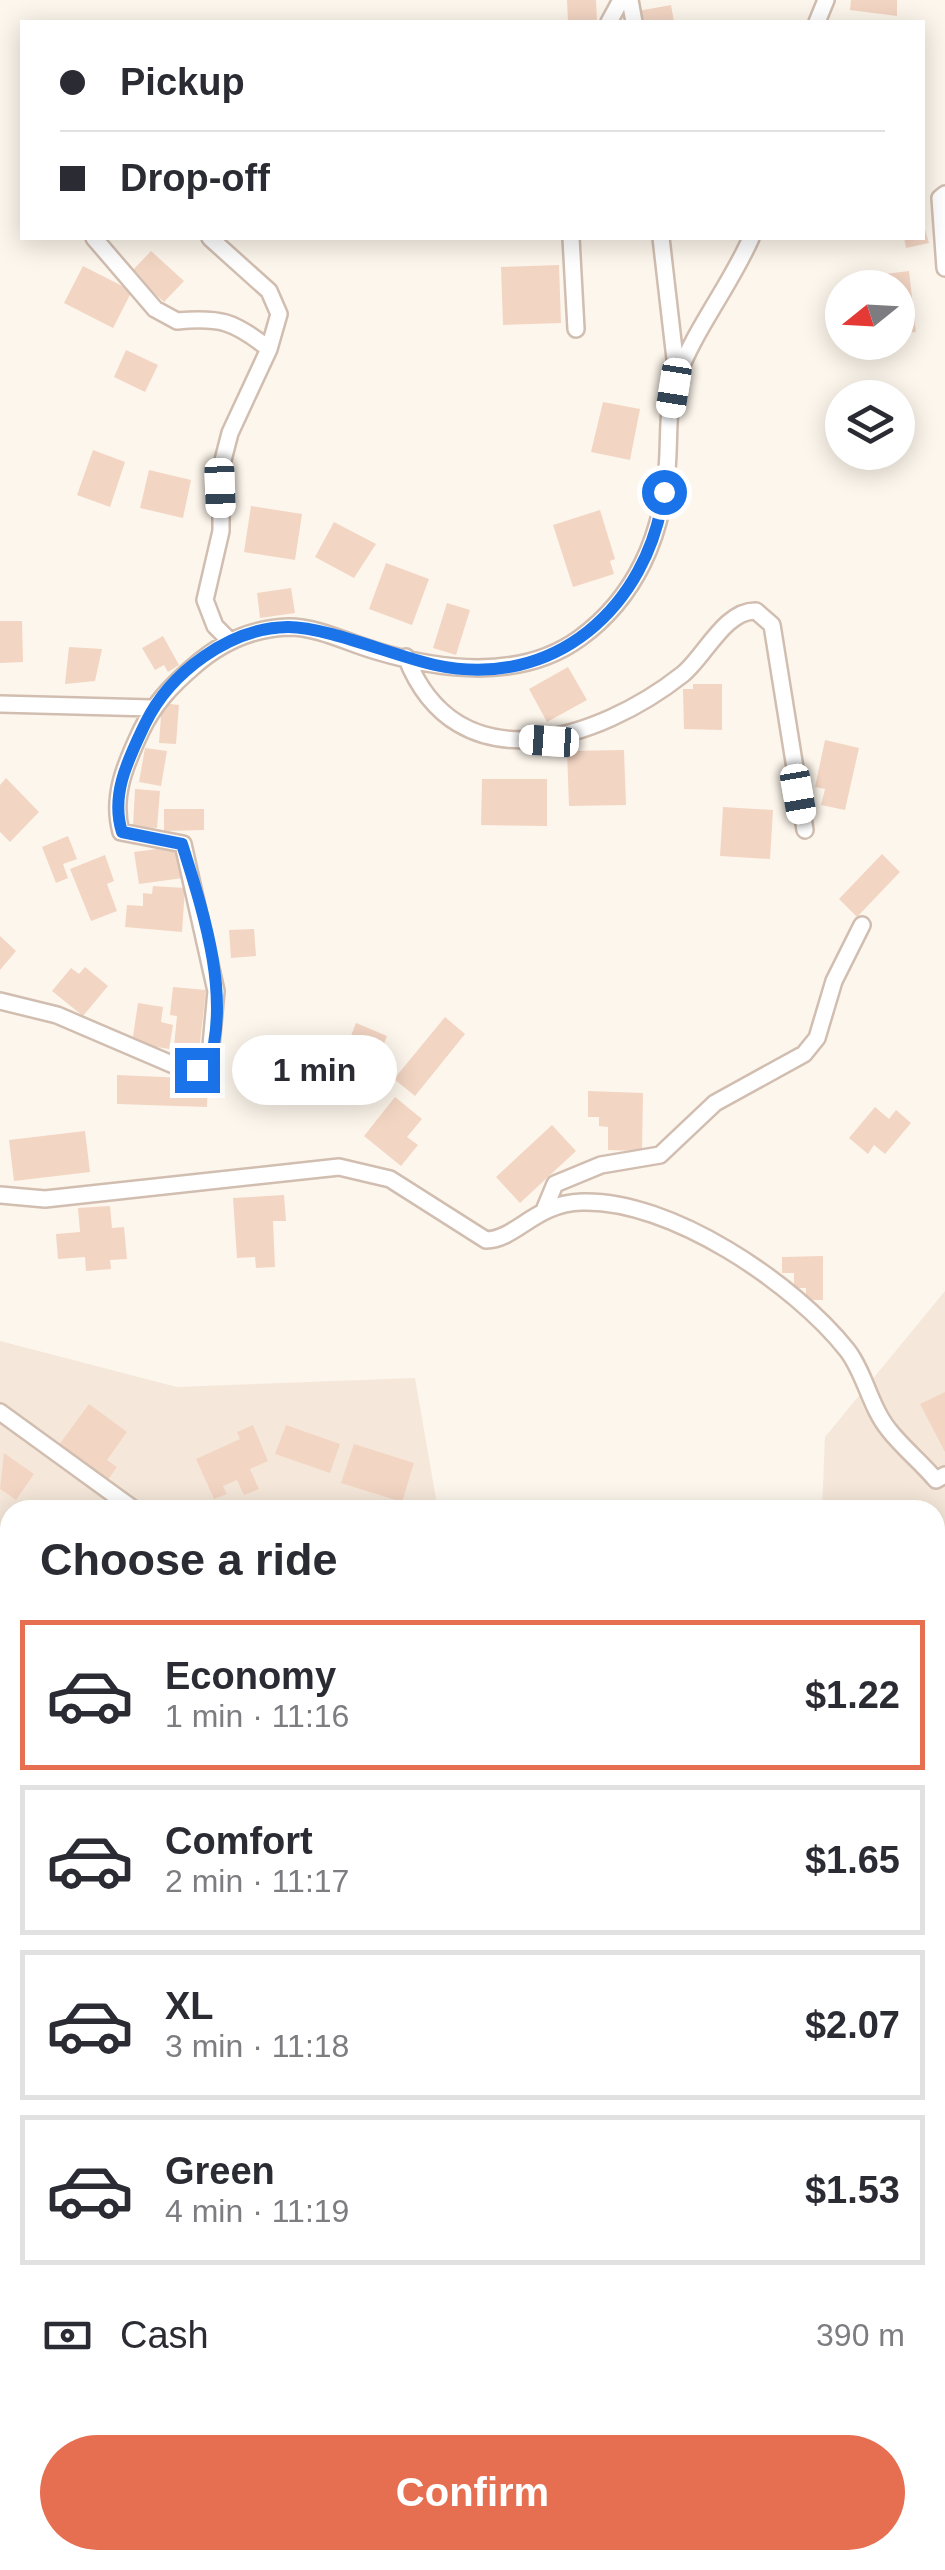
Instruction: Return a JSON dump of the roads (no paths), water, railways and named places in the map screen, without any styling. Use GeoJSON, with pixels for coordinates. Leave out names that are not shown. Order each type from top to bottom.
{"type":"FeatureCollection","features":[{"type":"Feature","properties":{"kind":"street"},"geometry":{"type":"LineString","coordinates":[[945,194],[940,198],[939,226],[945,268]]}},
{"type":"Feature","properties":{"kind":"street"},"geometry":{"type":"LineString","coordinates":[[96,240],[156,308],[177,322],[201,317],[225,320],[270,348]]}},
{"type":"Feature","properties":{"kind":"street"},"geometry":{"type":"LineString","coordinates":[[212,240],[276,302],[279,314],[270,348],[230,432],[221,468],[222,531],[204,600],[214,626],[229,640]]}},
{"type":"Feature","properties":{"kind":"street"},"geometry":{"type":"LineString","coordinates":[[571,240],[576,330]]}},
{"type":"Feature","properties":{"kind":"street"},"geometry":{"type":"LineString","coordinates":[[661,240],[677,376]]}},
{"type":"Feature","properties":{"kind":"street"},"geometry":{"type":"LineString","coordinates":[[0,1000],[56,1015],[183,1069],[208,1067],[216,991],[182,844],[122,832],[116,816],[122,779],[152,708],[170,687],[229,640],[297,628],[466,669],[540,662],[605,618],[628,592],[645,560],[661,515],[668,421],[677,376],[750,240]]}},
{"type":"Feature","properties":{"kind":"street"},"geometry":{"type":"LineString","coordinates":[[406,657],[418,688],[464,728],[497,737],[549,741],[603,722],[657,692],[700,658],[730,620],[756,611],[772,625],[805,830]]}},
{"type":"Feature","properties":{"kind":"street"},"geometry":{"type":"LineString","coordinates":[[0,704],[152,708]]}},
{"type":"Feature","properties":{"kind":"street"},"geometry":{"type":"LineString","coordinates":[[545,1208],[555,1184],[602,1165],[660,1155],[715,1103],[804,1054],[817,1038],[834,981],[862,926]]}},
{"type":"Feature","properties":{"kind":"street"},"geometry":{"type":"LineString","coordinates":[[0,1195],[45,1199],[339,1168],[390,1179],[486,1240],[507,1234],[545,1208],[580,1202],[620,1204],[654,1212],[714,1242],[815,1317],[849,1353],[863,1388],[890,1431],[936,1480],[945,1475]]}},
{"type":"Feature","properties":{"kind":"street"},"geometry":{"type":"LineString","coordinates":[[0,1412],[120,1500]]}}]}
